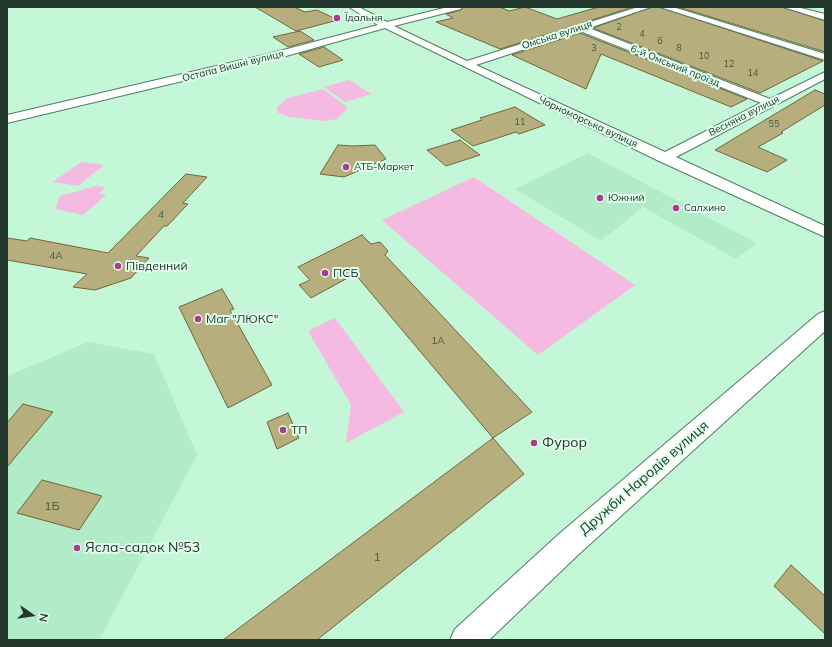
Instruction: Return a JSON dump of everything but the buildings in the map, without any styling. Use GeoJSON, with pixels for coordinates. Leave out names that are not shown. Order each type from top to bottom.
{"type":"FeatureCollection","features":[{"type":"Feature","properties":{"kind":"street","name":"Чорноморська вулиця"},"geometry":{"type":"LineString","coordinates":[[353,7],[366,11],[387,26],[664,158],[825,232]]}},
{"type":"Feature","properties":{"kind":"street","name":"Остапа Вишні вулиця"},"geometry":{"type":"LineString","coordinates":[[7,119],[275,56],[458,7]]}},
{"type":"Feature","properties":{"kind":"street","name":"Омська вулиця"},"geometry":{"type":"LineString","coordinates":[[467,64],[647,7]]}},
{"type":"Feature","properties":{"kind":"street"},"geometry":{"type":"LineString","coordinates":[[664,7],[825,57]]}},
{"type":"Feature","properties":{"kind":"street"},"geometry":{"type":"LineString","coordinates":[[787,7],[825,17]]}},
{"type":"Feature","properties":{"kind":"street","name":"6-й Омський проїзд"},"geometry":{"type":"LineString","coordinates":[[580,28],[770,103]]}},
{"type":"Feature","properties":{"kind":"street","name":"Весняна вулиця"},"geometry":{"type":"LineString","coordinates":[[664,158],[825,75]]}},
{"type":"Feature","properties":{"kind":"street","name":"Дружби Народів вулиця"},"geometry":{"type":"LineString","coordinates":[[466,640],[569,544],[825,319]]}},
{"type":"Feature","properties":{"kind":"shaded area"},"geometry":{"type":"Polygon","coordinates":[[[349,80],[371,94],[345,102],[324,87],[349,80]]]}},
{"type":"Feature","properties":{"kind":"shaded area"},"geometry":{"type":"Polygon","coordinates":[[[323,89],[348,108],[337,119],[324,121],[290,117],[278,113],[277,107],[288,98],[323,89]]]}},
{"type":"Feature","properties":{"kind":"shaded area","name":"Южний"},"geometry":{"type":"Polygon","coordinates":[[[588,153],[756,243],[736,259],[643,207],[601,241],[515,189],[588,153]]]}},
{"type":"Feature","properties":{"kind":"shaded area"},"geometry":{"type":"Polygon","coordinates":[[[81,162],[104,165],[78,186],[53,182],[81,162]]]}},
{"type":"Feature","properties":{"kind":"shaded area"},"geometry":{"type":"Polygon","coordinates":[[[474,177],[635,285],[538,355],[382,220],[474,177]]]}},
{"type":"Feature","properties":{"kind":"shaded area"},"geometry":{"type":"Polygon","coordinates":[[[96,186],[106,187],[99,193],[106,195],[83,215],[55,209],[60,196],[96,186]]]}},
{"type":"Feature","properties":{"kind":"shaded area"},"geometry":{"type":"Polygon","coordinates":[[[335,318],[404,412],[346,443],[351,405],[308,331],[335,318]]]}},
{"type":"Feature","properties":{"kind":"shaded area","name":"Ясла-садок №53"},"geometry":{"type":"Polygon","coordinates":[[[88,342],[154,354],[197,455],[99,640],[7,640],[7,376],[88,342]]]}},
{"type":"Feature","properties":{"kind":"place","name":"Їдальня"},"geometry":{"type":"Point","coordinates":[337,18]}},
{"type":"Feature","properties":{"kind":"place","name":"АТБ-Маркет"},"geometry":{"type":"Point","coordinates":[346,167]}},
{"type":"Feature","properties":{"kind":"place","name":"Южний"},"geometry":{"type":"Point","coordinates":[600,198]}},
{"type":"Feature","properties":{"kind":"place","name":"Салхино"},"geometry":{"type":"Point","coordinates":[676,208]}},
{"type":"Feature","properties":{"kind":"place","name":"Південний"},"geometry":{"type":"Point","coordinates":[118,266]}},
{"type":"Feature","properties":{"kind":"place","name":"ПСБ"},"geometry":{"type":"Point","coordinates":[325,273]}},
{"type":"Feature","properties":{"kind":"place","name":"Маг \"ЛЮКС\""},"geometry":{"type":"Point","coordinates":[198,319]}},
{"type":"Feature","properties":{"kind":"place","name":"ТП"},"geometry":{"type":"Point","coordinates":[283,430]}},
{"type":"Feature","properties":{"kind":"place","name":"Фурор"},"geometry":{"type":"Point","coordinates":[534,443]}},
{"type":"Feature","properties":{"kind":"place","name":"Ясла-садок №53"},"geometry":{"type":"Point","coordinates":[77,548]}}]}
